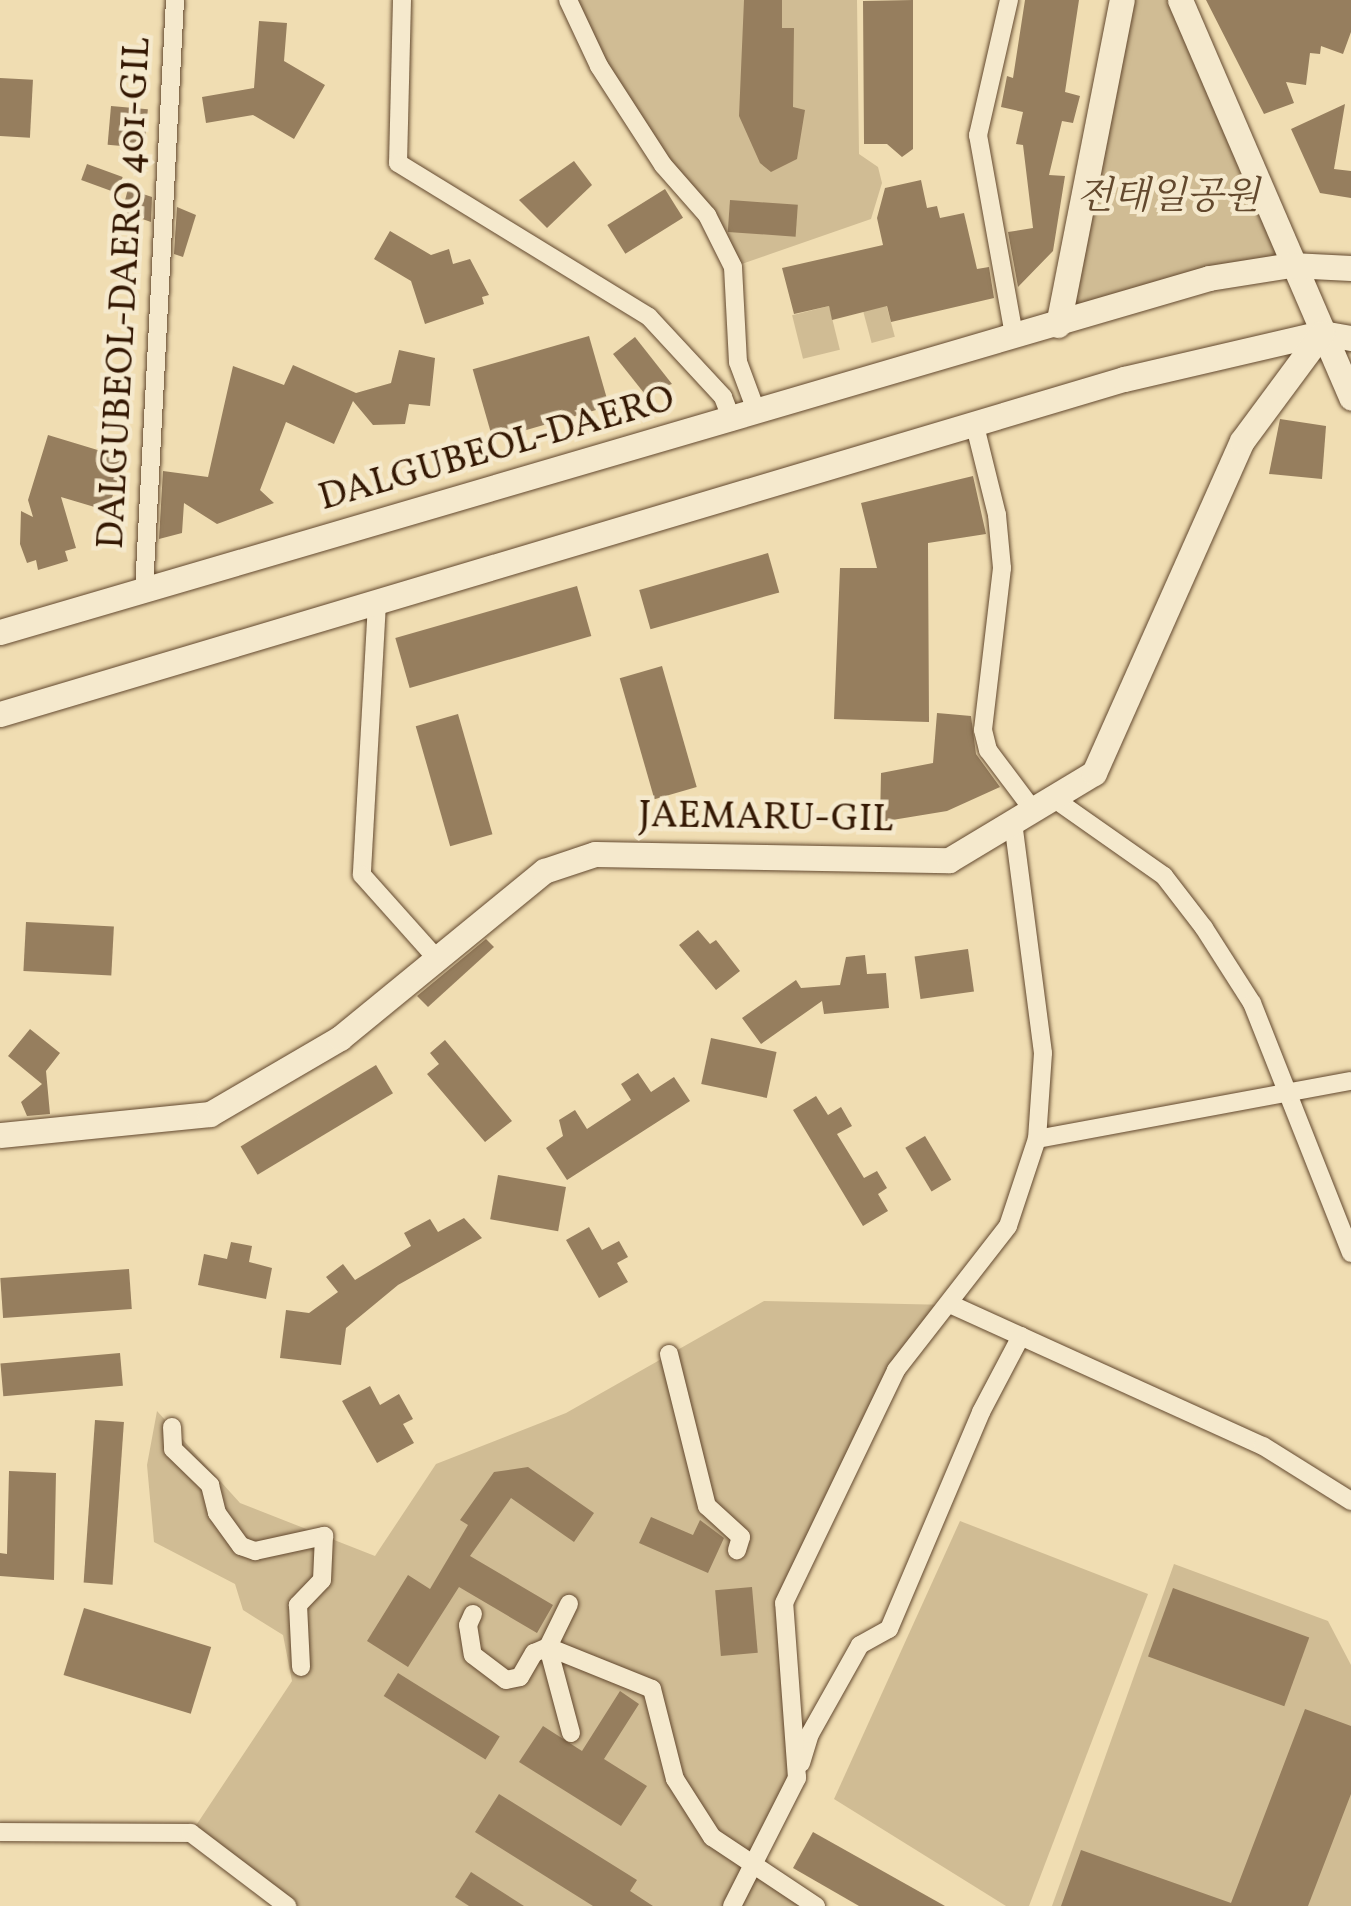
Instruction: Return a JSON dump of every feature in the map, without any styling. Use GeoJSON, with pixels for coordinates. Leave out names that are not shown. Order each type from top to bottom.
{"type":"FeatureCollection","features":[{"type":"Feature","properties":{"kind":"main road"},"geometry":{"type":"LineString","coordinates":[[1058,325],[1122,0]]}},
{"type":"Feature","properties":{"kind":"main road"},"geometry":{"type":"LineString","coordinates":[[1180,0],[1351,398]]}},
{"type":"Feature","properties":{"kind":"main road","name":"DALGUBEOL-DAERO"},"geometry":{"type":"LineString","coordinates":[[0,632],[732,422],[1209,278],[1292,265],[1351,268]]}},
{"type":"Feature","properties":{"kind":"main road"},"geometry":{"type":"LineString","coordinates":[[0,714],[974,422],[1221,354],[1322,333],[1351,338]]}},
{"type":"Feature","properties":{"kind":"main road","name":"JAEMARU-GIL"},"geometry":{"type":"LineString","coordinates":[[0,1135],[210,1114],[340,1038],[544,870],[596,854],[949,860],[1094,773],[1242,442],[1322,333]]}},
{"type":"Feature","properties":{"kind":"street","name":"DALGUBEOL-DAERO 401-GIL"},"geometry":{"type":"LineString","coordinates":[[144,590],[176,0]]}},
{"type":"Feature","properties":{"kind":"street"},"geometry":{"type":"LineString","coordinates":[[402,0],[398,162],[650,316],[724,397],[732,422]]}},
{"type":"Feature","properties":{"kind":"street"},"geometry":{"type":"LineString","coordinates":[[568,0],[598,66],[663,165],[707,215],[732,267],[738,362],[757,413]]}},
{"type":"Feature","properties":{"kind":"street"},"geometry":{"type":"LineString","coordinates":[[1009,0],[978,136],[1014,336]]}},
{"type":"Feature","properties":{"kind":"street"},"geometry":{"type":"LineString","coordinates":[[974,422],[997,515],[1002,568],[982,730],[988,750],[1033,810],[1164,876],[1252,1003],[1351,1254]]}},
{"type":"Feature","properties":{"kind":"street"},"geometry":{"type":"LineString","coordinates":[[377,603],[362,875],[436,959]]}},
{"type":"Feature","properties":{"kind":"street"},"geometry":{"type":"LineString","coordinates":[[797,1778],[784,1603],[896,1370],[952,1305],[1008,1226],[1036,1140],[1043,1053],[1033,810]]}},
{"type":"Feature","properties":{"kind":"street"},"geometry":{"type":"LineString","coordinates":[[1036,1140],[1351,1082]]}},
{"type":"Feature","properties":{"kind":"street"},"geometry":{"type":"LineString","coordinates":[[952,1305],[1263,1446],[1351,1500]]}},
{"type":"Feature","properties":{"kind":"street"},"geometry":{"type":"LineString","coordinates":[[732,1906],[797,1778],[810,1734],[860,1645],[890,1629],[981,1412],[1021,1336]]}},
{"type":"Feature","properties":{"kind":"street"},"geometry":{"type":"LineString","coordinates":[[669,1354],[707,1506],[742,1536],[738,1550]]}},
{"type":"Feature","properties":{"kind":"street"},"geometry":{"type":"LineString","coordinates":[[172,1427],[174,1449],[209,1475],[216,1513],[241,1546],[255,1551],[324,1536],[322,1580],[298,1605],[301,1668]]}},
{"type":"Feature","properties":{"kind":"street"},"geometry":{"type":"LineString","coordinates":[[473,1614],[468,1625],[473,1654],[506,1680],[520,1677],[534,1653],[548,1647],[569,1604]]}},
{"type":"Feature","properties":{"kind":"street"},"geometry":{"type":"LineString","coordinates":[[548,1647],[571,1732]]}},
{"type":"Feature","properties":{"kind":"street"},"geometry":{"type":"LineString","coordinates":[[548,1647],[652,1689],[675,1779],[712,1838],[750,1867],[816,1906]]}},
{"type":"Feature","properties":{"kind":"street"},"geometry":{"type":"LineString","coordinates":[[0,1832],[192,1833],[287,1906]]}},
{"type":"Feature","properties":{"kind":"green space"},"geometry":{"type":"Polygon","coordinates":[[[567,0],[857,0],[859,154],[878,167],[882,183],[871,219],[733,267],[663,165],[567,0]]]}},
{"type":"Feature","properties":{"kind":"green space","name":"전태일공원"},"geometry":{"type":"Polygon","coordinates":[[[1122,0],[1181,0],[1291,265],[1058,325],[1122,0]]]}},
{"type":"Feature","properties":{"kind":"green space"},"geometry":{"type":"Polygon","coordinates":[[[885,300],[895,337],[872,343],[862,306],[885,300]]]}},
{"type":"Feature","properties":{"kind":"green space"},"geometry":{"type":"Polygon","coordinates":[[[829,306],[840,350],[803,359],[792,315],[829,306]]]}},
{"type":"Feature","properties":{"kind":"green space"},"geometry":{"type":"Polygon","coordinates":[[[764,1301],[952,1305],[896,1370],[784,1603],[797,1778],[754,1869],[816,1906],[287,1906],[191,1833],[292,1681],[283,1635],[243,1610],[235,1584],[154,1542],[147,1465],[157,1411],[240,1503],[375,1556],[436,1464],[566,1413],[764,1301]]]}},
{"type":"Feature","properties":{"kind":"green space"},"geometry":{"type":"Polygon","coordinates":[[[960,1521],[1148,1594],[1029,1906],[1006,1906],[834,1799],[960,1521]]]}},
{"type":"Feature","properties":{"kind":"green space"},"geometry":{"type":"Polygon","coordinates":[[[1174,1564],[1328,1621],[1351,1665],[1351,1906],[1052,1906],[1174,1564]]]}},
{"type":"Feature","properties":{"kind":"building"},"geometry":{"type":"Polygon","coordinates":[[[744,0],[782,0],[782,28],[794,28],[793,107],[805,110],[797,159],[771,172],[760,163],[739,116],[744,0]]]}},
{"type":"Feature","properties":{"kind":"building"},"geometry":{"type":"Polygon","coordinates":[[[913,0],[913,149],[902,157],[887,144],[864,144],[863,1],[913,0]]]}},
{"type":"Feature","properties":{"kind":"building"},"geometry":{"type":"Polygon","coordinates":[[[1025,0],[1079,0],[1065,92],[1080,96],[1073,123],[1062,121],[1049,175],[1065,176],[1053,251],[1018,287],[1008,232],[1033,228],[1023,145],[1016,144],[1023,112],[1001,107],[1007,76],[1013,78],[1025,0]]]}},
{"type":"Feature","properties":{"kind":"building"},"geometry":{"type":"Polygon","coordinates":[[[1206,0],[1351,0],[1351,32],[1343,54],[1321,46],[1320,54],[1310,53],[1306,85],[1286,82],[1294,103],[1264,114],[1206,0]]]}},
{"type":"Feature","properties":{"kind":"building"},"geometry":{"type":"Polygon","coordinates":[[[259,21],[287,23],[284,61],[325,85],[294,139],[253,115],[206,123],[202,97],[254,88],[259,21]]]}},
{"type":"Feature","properties":{"kind":"building"},"geometry":{"type":"Polygon","coordinates":[[[0,78],[33,80],[30,138],[0,136],[0,78]]]}},
{"type":"Feature","properties":{"kind":"building"},"geometry":{"type":"Polygon","coordinates":[[[1345,104],[1334,169],[1351,171],[1351,198],[1320,193],[1291,129],[1345,104]]]}},
{"type":"Feature","properties":{"kind":"building"},"geometry":{"type":"Polygon","coordinates":[[[111,106],[148,109],[144,148],[108,145],[111,106]]]}},
{"type":"Feature","properties":{"kind":"building"},"geometry":{"type":"Polygon","coordinates":[[[574,161],[592,185],[547,228],[519,200],[574,161]]]}},
{"type":"Feature","properties":{"kind":"building"},"geometry":{"type":"Polygon","coordinates":[[[87,164],[123,177],[117,193],[81,180],[87,164]]]}},
{"type":"Feature","properties":{"kind":"building"},"geometry":{"type":"Polygon","coordinates":[[[921,180],[927,208],[937,206],[940,218],[964,213],[977,269],[989,267],[994,298],[891,322],[887,306],[832,320],[829,306],[794,314],[782,268],[883,245],[877,218],[885,188],[921,180]]]}},
{"type":"Feature","properties":{"kind":"building"},"geometry":{"type":"Polygon","coordinates":[[[128,189],[152,197],[151,222],[122,212],[128,189]]]}},
{"type":"Feature","properties":{"kind":"building"},"geometry":{"type":"Polygon","coordinates":[[[665,189],[683,218],[625,254],[607,225],[665,189]]]}},
{"type":"Feature","properties":{"kind":"building"},"geometry":{"type":"Polygon","coordinates":[[[730,200],[798,205],[796,237],[728,232],[730,200]]]}},
{"type":"Feature","properties":{"kind":"building"},"geometry":{"type":"Polygon","coordinates":[[[177,207],[196,215],[183,257],[174,254],[177,207]]]}},
{"type":"Feature","properties":{"kind":"building"},"geometry":{"type":"Polygon","coordinates":[[[390,231],[431,255],[449,249],[453,264],[470,259],[489,295],[482,297],[484,304],[425,324],[411,281],[374,259],[390,231]]]}},
{"type":"Feature","properties":{"kind":"building"},"geometry":{"type":"Polygon","coordinates":[[[589,336],[609,406],[493,440],[473,369],[589,336]]]}},
{"type":"Feature","properties":{"kind":"building"},"geometry":{"type":"Polygon","coordinates":[[[635,337],[672,384],[644,393],[613,354],[635,337]]]}},
{"type":"Feature","properties":{"kind":"building"},"geometry":{"type":"Polygon","coordinates":[[[399,350],[435,358],[430,406],[409,404],[405,424],[373,425],[353,401],[334,444],[286,422],[260,490],[274,503],[217,524],[184,503],[182,533],[159,539],[163,471],[208,477],[233,366],[284,385],[293,365],[356,393],[391,383],[399,350]]]}},
{"type":"Feature","properties":{"kind":"building"},"geometry":{"type":"Polygon","coordinates":[[[1280,419],[1326,426],[1322,479],[1269,474],[1280,419]]]}},
{"type":"Feature","properties":{"kind":"building"},"geometry":{"type":"Polygon","coordinates":[[[48,435],[124,458],[108,511],[61,497],[76,548],[65,551],[68,561],[38,570],[36,560],[27,563],[20,544],[21,511],[33,517],[28,500],[48,435]]]}},
{"type":"Feature","properties":{"kind":"building"},"geometry":{"type":"Polygon","coordinates":[[[973,476],[986,534],[928,543],[929,722],[834,719],[840,568],[877,568],[861,503],[973,476]]]}},
{"type":"Feature","properties":{"kind":"building"},"geometry":{"type":"Polygon","coordinates":[[[768,553],[779,592],[650,629],[639,590],[768,553]]]}},
{"type":"Feature","properties":{"kind":"building"},"geometry":{"type":"Polygon","coordinates":[[[577,586],[591,636],[410,688],[395,638],[577,586]]]}},
{"type":"Feature","properties":{"kind":"building"},"geometry":{"type":"Polygon","coordinates":[[[662,666],[697,787],[654,799],[620,678],[662,666]]]}},
{"type":"Feature","properties":{"kind":"building"},"geometry":{"type":"Polygon","coordinates":[[[937,713],[971,716],[976,754],[1000,787],[947,811],[880,822],[881,773],[933,763],[937,713]]]}},
{"type":"Feature","properties":{"kind":"building"},"geometry":{"type":"Polygon","coordinates":[[[458,714],[492,834],[450,846],[416,726],[458,714]]]}},
{"type":"Feature","properties":{"kind":"building"},"geometry":{"type":"Polygon","coordinates":[[[26,922],[114,927],[111,976],[23,971],[26,922]]]}},
{"type":"Feature","properties":{"kind":"building"},"geometry":{"type":"Polygon","coordinates":[[[698,930],[710,944],[716,940],[740,971],[716,990],[679,945],[698,930]]]}},
{"type":"Feature","properties":{"kind":"building"},"geometry":{"type":"Polygon","coordinates":[[[486,939],[494,947],[428,1007],[417,996],[486,939]]]}},
{"type":"Feature","properties":{"kind":"building"},"geometry":{"type":"Polygon","coordinates":[[[968,949],[974,992],[921,999],[915,957],[968,949]]]}},
{"type":"Feature","properties":{"kind":"building"},"geometry":{"type":"Polygon","coordinates":[[[865,955],[867,974],[886,973],[889,1008],[824,1014],[822,1001],[761,1044],[742,1018],[796,980],[801,988],[840,985],[846,957],[865,955]]]}},
{"type":"Feature","properties":{"kind":"building"},"geometry":{"type":"Polygon","coordinates":[[[30,1029],[60,1053],[46,1071],[50,1114],[27,1116],[21,1102],[42,1084],[8,1056],[30,1029]]]}},
{"type":"Feature","properties":{"kind":"building"},"geometry":{"type":"Polygon","coordinates":[[[711,1038],[777,1052],[767,1098],[701,1084],[711,1038]]]}},
{"type":"Feature","properties":{"kind":"building"},"geometry":{"type":"Polygon","coordinates":[[[445,1040],[512,1121],[485,1142],[427,1074],[439,1064],[430,1053],[445,1040]]]}},
{"type":"Feature","properties":{"kind":"building"},"geometry":{"type":"Polygon","coordinates":[[[376,1065],[393,1093],[258,1175],[241,1146],[376,1065]]]}},
{"type":"Feature","properties":{"kind":"building"},"geometry":{"type":"Polygon","coordinates":[[[638,1073],[651,1092],[674,1077],[690,1101],[567,1180],[546,1148],[563,1136],[559,1120],[575,1110],[587,1129],[631,1100],[621,1084],[638,1073]]]}},
{"type":"Feature","properties":{"kind":"building"},"geometry":{"type":"Polygon","coordinates":[[[816,1096],[828,1115],[841,1107],[852,1126],[837,1134],[864,1178],[877,1171],[887,1188],[878,1194],[888,1211],[863,1226],[793,1110],[816,1096]]]}},
{"type":"Feature","properties":{"kind":"building"},"geometry":{"type":"Polygon","coordinates":[[[925,1136],[951,1180],[932,1192],[905,1148],[925,1136]]]}},
{"type":"Feature","properties":{"kind":"building"},"geometry":{"type":"Polygon","coordinates":[[[498,1175],[566,1187],[558,1231],[490,1219],[498,1175]]]}},
{"type":"Feature","properties":{"kind":"building"},"geometry":{"type":"Polygon","coordinates":[[[464,1218],[482,1238],[398,1285],[346,1328],[341,1365],[280,1358],[286,1310],[309,1313],[338,1292],[326,1277],[343,1264],[355,1280],[411,1246],[404,1233],[430,1219],[438,1232],[464,1218]]]}},
{"type":"Feature","properties":{"kind":"building"},"geometry":{"type":"Polygon","coordinates":[[[589,1227],[602,1250],[619,1241],[628,1257],[617,1263],[628,1282],[599,1298],[566,1240],[589,1227]]]}},
{"type":"Feature","properties":{"kind":"building"},"geometry":{"type":"Polygon","coordinates":[[[231,1242],[252,1246],[249,1262],[272,1268],[266,1299],[198,1285],[204,1254],[227,1259],[231,1242]]]}},
{"type":"Feature","properties":{"kind":"building"},"geometry":{"type":"Polygon","coordinates":[[[129,1269],[132,1309],[3,1318],[0,1278],[129,1269]]]}},
{"type":"Feature","properties":{"kind":"building"},"geometry":{"type":"Polygon","coordinates":[[[120,1353],[123,1386],[3,1396],[0,1363],[120,1353]]]}},
{"type":"Feature","properties":{"kind":"building"},"geometry":{"type":"Polygon","coordinates":[[[370,1386],[380,1405],[399,1394],[413,1419],[403,1424],[414,1443],[377,1463],[342,1401],[370,1386]]]}},
{"type":"Feature","properties":{"kind":"building"},"geometry":{"type":"Polygon","coordinates":[[[95,1420],[124,1422],[113,1585],[84,1583],[95,1420]]]}},
{"type":"Feature","properties":{"kind":"building"},"geometry":{"type":"Polygon","coordinates":[[[528,1467],[594,1513],[574,1542],[511,1498],[470,1556],[553,1605],[537,1633],[459,1587],[408,1667],[367,1641],[408,1575],[430,1589],[468,1525],[460,1520],[494,1472],[528,1467]]]}},
{"type":"Feature","properties":{"kind":"building"},"geometry":{"type":"Polygon","coordinates":[[[9,1471],[56,1473],[54,1580],[0,1576],[0,1553],[7,1554],[9,1471]]]}},
{"type":"Feature","properties":{"kind":"building"},"geometry":{"type":"Polygon","coordinates":[[[651,1517],[693,1535],[700,1520],[724,1538],[708,1573],[639,1543],[651,1517]]]}},
{"type":"Feature","properties":{"kind":"building"},"geometry":{"type":"Polygon","coordinates":[[[752,1587],[758,1653],[721,1656],[715,1590],[752,1587]]]}},
{"type":"Feature","properties":{"kind":"building"},"geometry":{"type":"Polygon","coordinates":[[[1173,1588],[1309,1638],[1284,1706],[1148,1657],[1173,1588]]]}},
{"type":"Feature","properties":{"kind":"building"},"geometry":{"type":"Polygon","coordinates":[[[84,1608],[211,1647],[191,1714],[64,1675],[84,1608]]]}},
{"type":"Feature","properties":{"kind":"building"},"geometry":{"type":"Polygon","coordinates":[[[398,1673],[500,1737],[485,1759],[384,1696],[398,1673]]]}},
{"type":"Feature","properties":{"kind":"building"},"geometry":{"type":"Polygon","coordinates":[[[620,1691],[639,1704],[604,1759],[647,1786],[621,1826],[519,1762],[543,1726],[582,1751],[620,1691]]]}},
{"type":"Feature","properties":{"kind":"building"},"geometry":{"type":"Polygon","coordinates":[[[1305,1709],[1351,1726],[1351,1794],[1308,1906],[1061,1906],[1081,1850],[1231,1903],[1305,1709]]]}},
{"type":"Feature","properties":{"kind":"building"},"geometry":{"type":"Polygon","coordinates":[[[499,1794],[637,1880],[630,1891],[653,1906],[593,1906],[475,1832],[499,1794]]]}},
{"type":"Feature","properties":{"kind":"building"},"geometry":{"type":"Polygon","coordinates":[[[813,1832],[945,1906],[859,1906],[793,1868],[813,1832]]]}},
{"type":"Feature","properties":{"kind":"building"},"geometry":{"type":"Polygon","coordinates":[[[471,1872],[524,1906],[469,1906],[455,1897],[471,1872]]]}}]}
